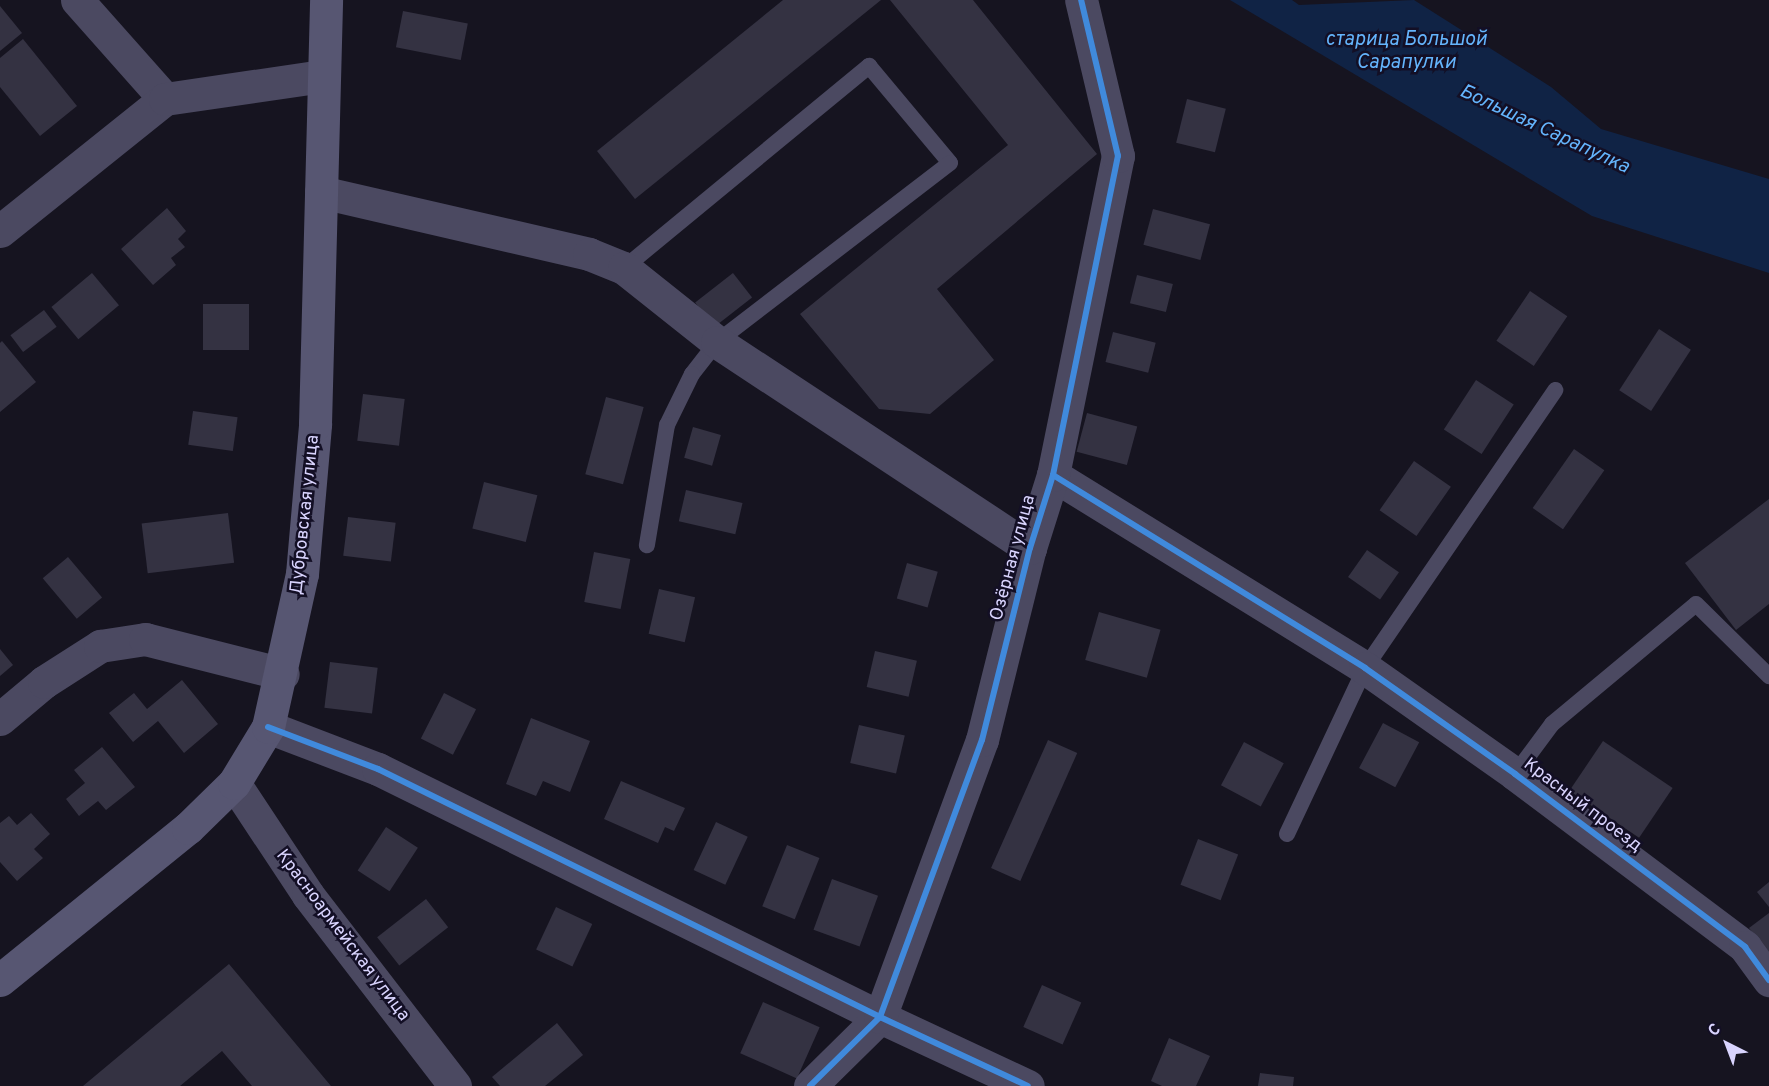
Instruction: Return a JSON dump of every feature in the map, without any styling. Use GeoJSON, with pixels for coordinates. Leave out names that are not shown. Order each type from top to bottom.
{"type":"FeatureCollection","features":[{"type":"Feature","properties":{"kind":"main road","name":"Дубровская улица"},"geometry":{"type":"LineString","coordinates":[[0,980],[188,828],[234,783],[268,727],[283,674],[302,574],[315,424],[326,0]]}},
{"type":"Feature","properties":{"kind":"street"},"geometry":{"type":"LineString","coordinates":[[77,0],[165,99]]}},
{"type":"Feature","properties":{"kind":"street","name":"Озёрная улица"},"geometry":{"type":"LineString","coordinates":[[810,1086],[880,1017],[982,740],[1030,548],[1053,475],[1118,156],[1081,0]]}},
{"type":"Feature","properties":{"kind":"street"},"geometry":{"type":"LineString","coordinates":[[0,231],[165,99],[323,76]]}},
{"type":"Feature","properties":{"kind":"street"},"geometry":{"type":"LineString","coordinates":[[321,192],[589,254],[624,268],[717,342],[1030,548]]}},
{"type":"Feature","properties":{"kind":"street","name":"Красный проезд"},"geometry":{"type":"LineString","coordinates":[[1053,475],[1365,668],[1515,774],[1744,947],[1769,980]]}},
{"type":"Feature","properties":{"kind":"street"},"geometry":{"type":"LineString","coordinates":[[0,719],[44,682],[100,646],[145,639],[283,674]]}},
{"type":"Feature","properties":{"kind":"street"},"geometry":{"type":"LineString","coordinates":[[268,727],[378,769],[880,1017],[1028,1086]]}},
{"type":"Feature","properties":{"kind":"street","name":"Красноармейская улица"},"geometry":{"type":"LineString","coordinates":[[234,783],[308,895],[455,1086]]}},
{"type":"Feature","properties":{"kind":"lane"},"geometry":{"type":"LineString","coordinates":[[624,268],[869,66],[950,163],[717,342],[692,374],[667,425],[647,545]]}},
{"type":"Feature","properties":{"kind":"lane"},"geometry":{"type":"LineString","coordinates":[[1287,834],[1365,668],[1555,390]]}},
{"type":"Feature","properties":{"kind":"lane"},"geometry":{"type":"LineString","coordinates":[[1515,774],[1552,724],[1696,604],[1769,676]]}},
{"type":"Feature","properties":{"kind":"water","name":"старица Большой Сарапулки"},"geometry":{"type":"Polygon","coordinates":[[[1230,0],[1292,0],[1299,5],[1414,0],[1551,87],[1601,129],[1769,179],[1769,273],[1592,216],[1230,0]]]}},
{"type":"Feature","properties":{"kind":"building"},"geometry":{"type":"Polygon","coordinates":[[[783,0],[881,0],[635,199],[597,151],[783,0]]]}},
{"type":"Feature","properties":{"kind":"building"},"geometry":{"type":"Polygon","coordinates":[[[890,0],[973,0],[1097,154],[937,289],[994,360],[930,414],[879,409],[800,314],[1008,145],[890,0]]]}},
{"type":"Feature","properties":{"kind":"building"},"geometry":{"type":"Polygon","coordinates":[[[0,6],[22,33],[0,51],[0,6]]]}},
{"type":"Feature","properties":{"kind":"building"},"geometry":{"type":"Polygon","coordinates":[[[403,11],[468,24],[461,60],[396,47],[403,11]]]}},
{"type":"Feature","properties":{"kind":"building"},"geometry":{"type":"Polygon","coordinates":[[[23,39],[77,106],[40,136],[0,87],[0,58],[23,39]]]}},
{"type":"Feature","properties":{"kind":"building"},"geometry":{"type":"Polygon","coordinates":[[[1187,99],[1226,109],[1215,152],[1176,143],[1187,99]]]}},
{"type":"Feature","properties":{"kind":"building"},"geometry":{"type":"Polygon","coordinates":[[[167,208],[186,231],[178,239],[185,247],[171,258],[176,265],[153,285],[121,249],[167,208]]]}},
{"type":"Feature","properties":{"kind":"building"},"geometry":{"type":"Polygon","coordinates":[[[1153,209],[1210,224],[1200,260],[1143,245],[1153,209]]]}},
{"type":"Feature","properties":{"kind":"building"},"geometry":{"type":"Polygon","coordinates":[[[92,273],[119,305],[78,339],[51,307],[92,273]]]}},
{"type":"Feature","properties":{"kind":"building"},"geometry":{"type":"Polygon","coordinates":[[[733,273],[752,297],[714,327],[695,303],[733,273]]]}},
{"type":"Feature","properties":{"kind":"building"},"geometry":{"type":"Polygon","coordinates":[[[1137,275],[1173,284],[1166,312],[1130,303],[1137,275]]]}},
{"type":"Feature","properties":{"kind":"building"},"geometry":{"type":"Polygon","coordinates":[[[1530,291],[1567,316],[1534,366],[1496,341],[1530,291]]]}},
{"type":"Feature","properties":{"kind":"building"},"geometry":{"type":"Polygon","coordinates":[[[203,304],[249,304],[249,350],[203,350],[203,304]]]}},
{"type":"Feature","properties":{"kind":"building"},"geometry":{"type":"Polygon","coordinates":[[[44,310],[57,327],[23,352],[10,335],[44,310]]]}},
{"type":"Feature","properties":{"kind":"building"},"geometry":{"type":"Polygon","coordinates":[[[1659,329],[1691,350],[1651,411],[1619,390],[1659,329]]]}},
{"type":"Feature","properties":{"kind":"building"},"geometry":{"type":"Polygon","coordinates":[[[1113,332],[1156,343],[1148,373],[1106,362],[1113,332]]]}},
{"type":"Feature","properties":{"kind":"building"},"geometry":{"type":"Polygon","coordinates":[[[2,341],[36,382],[0,412],[0,343],[2,341]]]}},
{"type":"Feature","properties":{"kind":"building"},"geometry":{"type":"Polygon","coordinates":[[[1476,380],[1514,405],[1482,454],[1444,429],[1476,380]]]}},
{"type":"Feature","properties":{"kind":"building"},"geometry":{"type":"Polygon","coordinates":[[[363,394],[405,399],[399,446],[357,441],[363,394]]]}},
{"type":"Feature","properties":{"kind":"building"},"geometry":{"type":"Polygon","coordinates":[[[606,397],[644,407],[623,484],[585,474],[606,397]]]}},
{"type":"Feature","properties":{"kind":"building"},"geometry":{"type":"Polygon","coordinates":[[[193,411],[238,417],[233,451],[188,445],[193,411]]]}},
{"type":"Feature","properties":{"kind":"building"},"geometry":{"type":"Polygon","coordinates":[[[1087,413],[1137,426],[1127,465],[1077,452],[1087,413]]]}},
{"type":"Feature","properties":{"kind":"building"},"geometry":{"type":"Polygon","coordinates":[[[693,427],[721,435],[712,466],[684,458],[693,427]]]}},
{"type":"Feature","properties":{"kind":"building"},"geometry":{"type":"Polygon","coordinates":[[[1574,449],[1604,470],[1563,529],[1533,508],[1574,449]]]}},
{"type":"Feature","properties":{"kind":"building"},"geometry":{"type":"Polygon","coordinates":[[[1414,461],[1451,487],[1416,536],[1380,510],[1414,461]]]}},
{"type":"Feature","properties":{"kind":"building"},"geometry":{"type":"Polygon","coordinates":[[[484,482],[537,495],[526,542],[472,529],[484,482]]]}},
{"type":"Feature","properties":{"kind":"building"},"geometry":{"type":"Polygon","coordinates":[[[686,490],[743,503],[735,534],[679,521],[686,490]]]}},
{"type":"Feature","properties":{"kind":"building"},"geometry":{"type":"Polygon","coordinates":[[[1769,499],[1769,604],[1736,630],[1685,563],[1769,499]]]}},
{"type":"Feature","properties":{"kind":"building"},"geometry":{"type":"Polygon","coordinates":[[[228,513],[234,563],[148,573],[142,524],[228,513]]]}},
{"type":"Feature","properties":{"kind":"building"},"geometry":{"type":"Polygon","coordinates":[[[348,517],[396,523],[391,562],[343,556],[348,517]]]}},
{"type":"Feature","properties":{"kind":"building"},"geometry":{"type":"Polygon","coordinates":[[[1367,550],[1399,572],[1380,599],[1348,577],[1367,550]]]}},
{"type":"Feature","properties":{"kind":"building"},"geometry":{"type":"Polygon","coordinates":[[[594,552],[630,559],[621,609],[584,602],[594,552]]]}},
{"type":"Feature","properties":{"kind":"building"},"geometry":{"type":"Polygon","coordinates":[[[68,557],[102,598],[77,619],[43,578],[68,557]]]}},
{"type":"Feature","properties":{"kind":"building"},"geometry":{"type":"Polygon","coordinates":[[[907,563],[938,572],[928,607],[897,599],[907,563]]]}},
{"type":"Feature","properties":{"kind":"building"},"geometry":{"type":"Polygon","coordinates":[[[659,589],[695,597],[685,642],[649,634],[659,589]]]}},
{"type":"Feature","properties":{"kind":"building"},"geometry":{"type":"Polygon","coordinates":[[[1099,612],[1161,630],[1147,678],[1085,660],[1099,612]]]}},
{"type":"Feature","properties":{"kind":"building"},"geometry":{"type":"Polygon","coordinates":[[[0,649],[13,665],[0,676],[0,649]]]}},
{"type":"Feature","properties":{"kind":"building"},"geometry":{"type":"Polygon","coordinates":[[[875,651],[917,661],[909,697],[867,687],[875,651]]]}},
{"type":"Feature","properties":{"kind":"building"},"geometry":{"type":"Polygon","coordinates":[[[330,662],[378,668],[372,714],[324,708],[330,662]]]}},
{"type":"Feature","properties":{"kind":"building"},"geometry":{"type":"Polygon","coordinates":[[[182,680],[218,724],[184,753],[158,721],[133,742],[109,713],[134,693],[147,709],[182,680]]]}},
{"type":"Feature","properties":{"kind":"building"},"geometry":{"type":"Polygon","coordinates":[[[444,693],[476,709],[453,755],[421,738],[444,693]]]}},
{"type":"Feature","properties":{"kind":"building"},"geometry":{"type":"Polygon","coordinates":[[[531,718],[590,741],[570,792],[543,781],[536,796],[506,784],[531,718]]]}},
{"type":"Feature","properties":{"kind":"building"},"geometry":{"type":"Polygon","coordinates":[[[1383,723],[1419,742],[1395,787],[1359,768],[1383,723]]]}},
{"type":"Feature","properties":{"kind":"building"},"geometry":{"type":"Polygon","coordinates":[[[859,725],[905,736],[896,774],[850,763],[859,725]]]}},
{"type":"Feature","properties":{"kind":"building"},"geometry":{"type":"Polygon","coordinates":[[[1048,740],[1077,753],[1020,881],[991,868],[1048,740]]]}},
{"type":"Feature","properties":{"kind":"building"},"geometry":{"type":"Polygon","coordinates":[[[1603,741],[1673,788],[1639,838],[1569,791],[1603,741]]]}},
{"type":"Feature","properties":{"kind":"building"},"geometry":{"type":"Polygon","coordinates":[[[1244,742],[1284,763],[1261,806],[1221,785],[1244,742]]]}},
{"type":"Feature","properties":{"kind":"building"},"geometry":{"type":"Polygon","coordinates":[[[102,747],[135,787],[106,810],[98,801],[79,816],[66,799],[85,783],[74,770],[102,747]]]}},
{"type":"Feature","properties":{"kind":"building"},"geometry":{"type":"Polygon","coordinates":[[[621,781],[685,808],[674,831],[665,827],[658,843],[604,819],[621,781]]]}},
{"type":"Feature","properties":{"kind":"building"},"geometry":{"type":"Polygon","coordinates":[[[31,813],[50,834],[34,849],[43,858],[17,881],[0,862],[0,823],[9,816],[17,825],[31,813]]]}},
{"type":"Feature","properties":{"kind":"building"},"geometry":{"type":"Polygon","coordinates":[[[716,822],[748,837],[725,885],[694,870],[716,822]]]}},
{"type":"Feature","properties":{"kind":"building"},"geometry":{"type":"Polygon","coordinates":[[[386,827],[418,848],[390,891],[358,871],[386,827]]]}},
{"type":"Feature","properties":{"kind":"building"},"geometry":{"type":"Polygon","coordinates":[[[1198,839],[1238,854],[1221,900],[1180,885],[1198,839]]]}},
{"type":"Feature","properties":{"kind":"building"},"geometry":{"type":"Polygon","coordinates":[[[787,845],[819,858],[795,919],[762,906],[787,845]]]}},
{"type":"Feature","properties":{"kind":"building"},"geometry":{"type":"Polygon","coordinates":[[[832,879],[878,896],[860,947],[814,930],[832,879]]]}},
{"type":"Feature","properties":{"kind":"building"},"geometry":{"type":"Polygon","coordinates":[[[1769,882],[1769,907],[1757,892],[1769,882]]]}},
{"type":"Feature","properties":{"kind":"building"},"geometry":{"type":"Polygon","coordinates":[[[426,899],[448,927],[399,966],[377,937],[426,899]]]}},
{"type":"Feature","properties":{"kind":"building"},"geometry":{"type":"Polygon","coordinates":[[[556,907],[592,924],[572,967],[536,950],[556,907]]]}},
{"type":"Feature","properties":{"kind":"building"},"geometry":{"type":"Polygon","coordinates":[[[1769,913],[1769,954],[1749,928],[1769,913]]]}},
{"type":"Feature","properties":{"kind":"building"},"geometry":{"type":"Polygon","coordinates":[[[229,964],[331,1086],[252,1086],[222,1051],[180,1086],[83,1086],[229,964]]]}},
{"type":"Feature","properties":{"kind":"building"},"geometry":{"type":"Polygon","coordinates":[[[1042,985],[1081,1002],[1063,1045],[1023,1027],[1042,985]]]}},
{"type":"Feature","properties":{"kind":"building"},"geometry":{"type":"Polygon","coordinates":[[[763,1002],[820,1027],[797,1078],[740,1053],[763,1002]]]}},
{"type":"Feature","properties":{"kind":"building"},"geometry":{"type":"Polygon","coordinates":[[[557,1023],[583,1055],[545,1086],[500,1086],[492,1077],[557,1023]]]}},
{"type":"Feature","properties":{"kind":"building"},"geometry":{"type":"Polygon","coordinates":[[[1169,1038],[1210,1056],[1196,1086],[1162,1086],[1151,1081],[1169,1038]]]}},
{"type":"Feature","properties":{"kind":"building"},"geometry":{"type":"Polygon","coordinates":[[[1260,1073],[1294,1077],[1293,1086],[1258,1086],[1260,1073]]]}},
{"type":"Feature","properties":{"kind":"cycle path"},"geometry":{"type":"LineString","coordinates":[[810,1086],[880,1017],[982,740],[1030,548],[1053,475],[1118,156],[1081,0]]}},
{"type":"Feature","properties":{"kind":"cycle path"},"geometry":{"type":"LineString","coordinates":[[1053,475],[1365,668],[1515,774],[1745,947],[1769,980]]}},
{"type":"Feature","properties":{"kind":"cycle path"},"geometry":{"type":"LineString","coordinates":[[268,727],[378,769],[880,1017],[1028,1086]]}},
{"type":"Feature","properties":{"kind":"water label","name":"Большая Сарапулка"},"geometry":{"type":"Point","coordinates":[1544,130]}}]}
